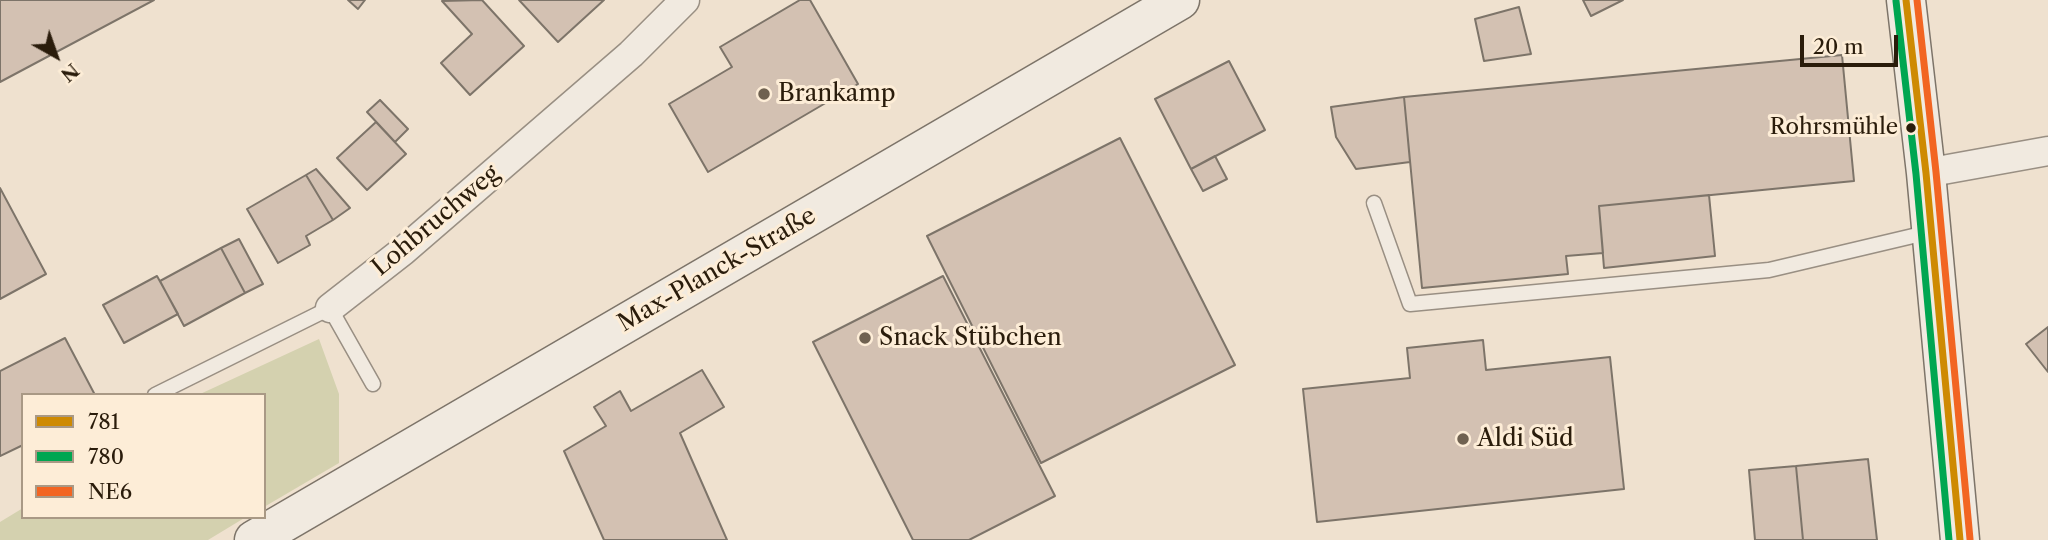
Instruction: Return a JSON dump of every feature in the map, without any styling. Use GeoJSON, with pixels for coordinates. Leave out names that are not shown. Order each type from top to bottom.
{"type":"FeatureCollection","features":[{"type":"Feature","properties":{"kind":"street","name":"Lohbruchweg"},"geometry":{"type":"LineString","coordinates":[[330,307],[403,251],[631,54],[685,0]]}},
{"type":"Feature","properties":{"kind":"street","name":"Max-Planck-Straße"},"geometry":{"type":"LineString","coordinates":[[254,540],[1180,0]]}},
{"type":"Feature","properties":{"kind":"street"},"geometry":{"type":"LineString","coordinates":[[1906,0],[1926,173],[1960,540]]}},
{"type":"Feature","properties":{"kind":"street"},"geometry":{"type":"LineString","coordinates":[[1926,173],[2048,151]]}},
{"type":"Feature","properties":{"kind":"lane"},"geometry":{"type":"LineString","coordinates":[[1374,203],[1410,304],[1769,270],[1931,231]]}},
{"type":"Feature","properties":{"kind":"lane"},"geometry":{"type":"LineString","coordinates":[[330,307],[373,384]]}},
{"type":"Feature","properties":{"kind":"lane","name":"Lohbruchweg"},"geometry":{"type":"LineString","coordinates":[[159,393],[330,307]]}},
{"type":"Feature","properties":{"kind":"shaded area"},"geometry":{"type":"Polygon","coordinates":[[[319,339],[339,394],[339,463],[266,506],[266,393],[202,393],[319,339]]]}},
{"type":"Feature","properties":{"kind":"shaded area"},"geometry":{"type":"Polygon","coordinates":[[[21,509],[21,519],[243,519],[208,540],[0,540],[0,522],[21,509]]]}},
{"type":"Feature","properties":{"kind":"building"},"geometry":{"type":"Polygon","coordinates":[[[0,0],[154,0],[0,82],[0,0]]]}},
{"type":"Feature","properties":{"kind":"building"},"geometry":{"type":"Polygon","coordinates":[[[348,0],[365,0],[358,9],[348,0]]]}},
{"type":"Feature","properties":{"kind":"building"},"geometry":{"type":"Polygon","coordinates":[[[482,0],[524,46],[470,95],[441,63],[472,34],[442,1],[482,0]]]}},
{"type":"Feature","properties":{"kind":"building"},"geometry":{"type":"Polygon","coordinates":[[[519,0],[604,0],[558,42],[519,0]]]}},
{"type":"Feature","properties":{"kind":"building","name":"Brankamp"},"geometry":{"type":"Polygon","coordinates":[[[800,0],[810,0],[858,84],[708,172],[669,104],[732,67],[720,47],[800,0]]]}},
{"type":"Feature","properties":{"kind":"building"},"geometry":{"type":"Polygon","coordinates":[[[1583,0],[1623,0],[1591,16],[1583,0]]]}},
{"type":"Feature","properties":{"kind":"building"},"geometry":{"type":"Polygon","coordinates":[[[1519,7],[1531,54],[1484,61],[1475,19],[1519,7]]]}},
{"type":"Feature","properties":{"kind":"building"},"geometry":{"type":"Polygon","coordinates":[[[1842,55],[1854,181],[1599,206],[1603,253],[1566,256],[1568,274],[1422,288],[1404,97],[1842,55]]]}},
{"type":"Feature","properties":{"kind":"building"},"geometry":{"type":"Polygon","coordinates":[[[1229,61],[1265,130],[1191,169],[1155,99],[1229,61]]]}},
{"type":"Feature","properties":{"kind":"building"},"geometry":{"type":"Polygon","coordinates":[[[1404,97],[1410,162],[1356,169],[1336,137],[1331,107],[1404,97]]]}},
{"type":"Feature","properties":{"kind":"building"},"geometry":{"type":"Polygon","coordinates":[[[380,100],[408,129],[395,142],[367,112],[380,100]]]}},
{"type":"Feature","properties":{"kind":"building"},"geometry":{"type":"Polygon","coordinates":[[[376,122],[406,154],[367,190],[337,158],[376,122]]]}},
{"type":"Feature","properties":{"kind":"building"},"geometry":{"type":"Polygon","coordinates":[[[1120,138],[1235,365],[1041,463],[927,236],[1120,138]]]}},
{"type":"Feature","properties":{"kind":"building"},"geometry":{"type":"Polygon","coordinates":[[[1215,156],[1227,179],[1203,191],[1191,169],[1215,156]]]}},
{"type":"Feature","properties":{"kind":"building"},"geometry":{"type":"Polygon","coordinates":[[[316,169],[350,208],[333,220],[306,175],[316,169]]]}},
{"type":"Feature","properties":{"kind":"building"},"geometry":{"type":"Polygon","coordinates":[[[306,175],[333,220],[306,236],[310,245],[278,263],[247,209],[306,175]]]}},
{"type":"Feature","properties":{"kind":"building"},"geometry":{"type":"Polygon","coordinates":[[[0,188],[46,274],[0,299],[0,188]]]}},
{"type":"Feature","properties":{"kind":"building"},"geometry":{"type":"Polygon","coordinates":[[[1709,195],[1715,256],[1604,268],[1599,206],[1709,195]]]}},
{"type":"Feature","properties":{"kind":"building"},"geometry":{"type":"Polygon","coordinates":[[[239,239],[263,284],[245,293],[221,248],[239,239]]]}},
{"type":"Feature","properties":{"kind":"building"},"geometry":{"type":"Polygon","coordinates":[[[221,248],[245,293],[184,326],[160,281],[221,248]]]}},
{"type":"Feature","properties":{"kind":"building"},"geometry":{"type":"Polygon","coordinates":[[[157,276],[178,314],[124,343],[103,305],[157,276]]]}},
{"type":"Feature","properties":{"kind":"building"},"geometry":{"type":"Polygon","coordinates":[[[943,276],[1055,496],[969,540],[913,540],[813,342],[943,276]]]}},
{"type":"Feature","properties":{"kind":"building"},"geometry":{"type":"Polygon","coordinates":[[[2048,327],[2048,372],[2026,344],[2048,327]]]}},
{"type":"Feature","properties":{"kind":"building"},"geometry":{"type":"Polygon","coordinates":[[[65,338],[94,393],[21,393],[21,446],[0,456],[0,371],[65,338]]]}},
{"type":"Feature","properties":{"kind":"building","name":"Aldi Süd"},"geometry":{"type":"Polygon","coordinates":[[[1483,340],[1486,370],[1610,357],[1624,489],[1317,522],[1303,389],[1410,378],[1407,348],[1483,340]]]}},
{"type":"Feature","properties":{"kind":"building"},"geometry":{"type":"Polygon","coordinates":[[[702,370],[724,407],[680,433],[727,540],[604,540],[564,451],[606,426],[594,407],[620,391],[631,411],[702,370]]]}},
{"type":"Feature","properties":{"kind":"building"},"geometry":{"type":"Polygon","coordinates":[[[1868,459],[1877,540],[1803,540],[1796,466],[1868,459]]]}},
{"type":"Feature","properties":{"kind":"building"},"geometry":{"type":"Polygon","coordinates":[[[1796,466],[1803,540],[1755,540],[1749,470],[1796,466]]]}},
{"type":"Feature","properties":{"kind":"transit line","name":"781"},"geometry":{"type":"LineString","coordinates":[[1906,0],[1926,173],[1960,540]]}},
{"type":"Feature","properties":{"kind":"transit line","name":"NE6"},"geometry":{"type":"LineString","coordinates":[[1917,0],[1970,539]]}},
{"type":"Feature","properties":{"kind":"transit line","name":"780"},"geometry":{"type":"LineString","coordinates":[[1896,1],[1916,174],[1949,540]]}},
{"type":"Feature","properties":{"kind":"place","name":"Brankamp"},"geometry":{"type":"Point","coordinates":[764,94]}},
{"type":"Feature","properties":{"kind":"place","name":"Rohrsmühle"},"geometry":{"type":"Point","coordinates":[1911,128]}},
{"type":"Feature","properties":{"kind":"place","name":"Snack Stübchen"},"geometry":{"type":"Point","coordinates":[865,338]}},
{"type":"Feature","properties":{"kind":"place","name":"Aldi Süd"},"geometry":{"type":"Point","coordinates":[1463,439]}}]}
